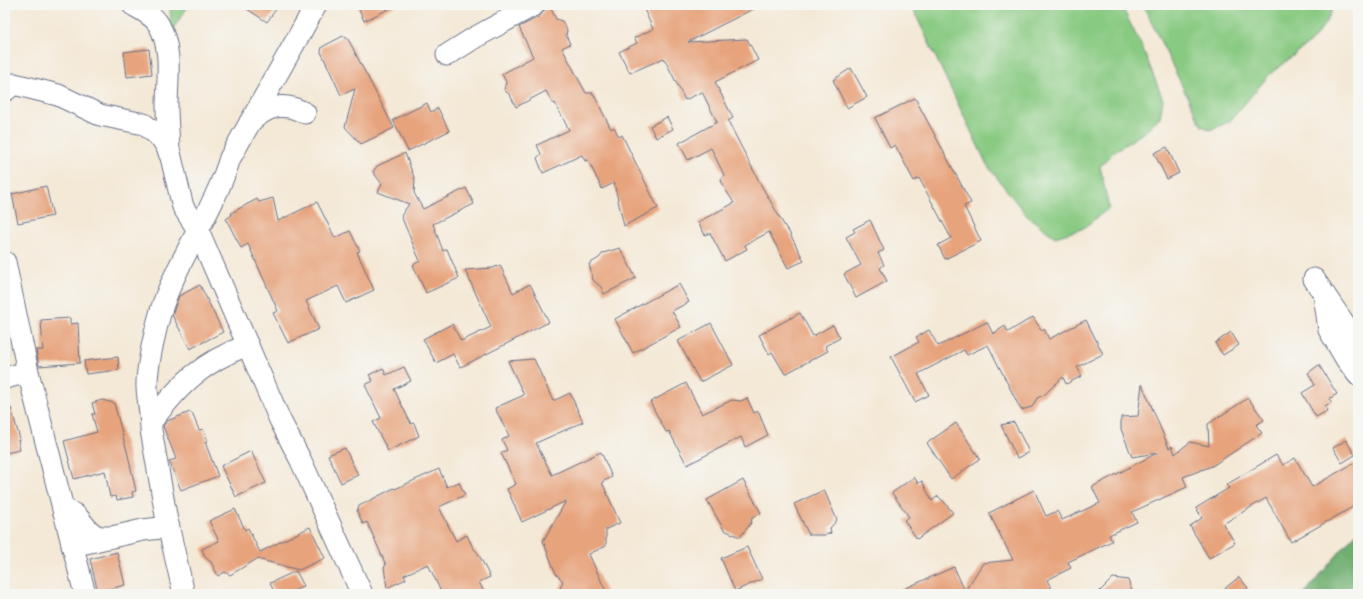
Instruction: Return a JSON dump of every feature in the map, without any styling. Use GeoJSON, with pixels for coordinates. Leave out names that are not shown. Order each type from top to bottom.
{"type":"FeatureCollection","features":[{"type":"Feature","properties":{"kind":"street"},"geometry":{"type":"LineString","coordinates":[[133,5],[143,10],[158,23],[165,37],[168,61],[167,108],[170,153],[183,207],[198,230],[280,420],[301,461],[362,594]]}},
{"type":"Feature","properties":{"kind":"street"},"geometry":{"type":"LineString","coordinates":[[184,594],[156,462],[147,386],[157,324],[166,296],[222,185],[230,158],[316,5]]}},
{"type":"Feature","properties":{"kind":"street"},"geometry":{"type":"LineString","coordinates":[[447,55],[474,38],[534,5]]}},
{"type":"Feature","properties":{"kind":"street"},"geometry":{"type":"LineString","coordinates":[[8,85],[58,95],[100,115],[144,124],[162,139],[170,153]]}},
{"type":"Feature","properties":{"kind":"street"},"geometry":{"type":"LineString","coordinates":[[249,123],[270,109],[284,106],[295,107],[305,113]]}},
{"type":"Feature","properties":{"kind":"street"},"geometry":{"type":"LineString","coordinates":[[5,262],[28,372],[85,594]]}},
{"type":"Feature","properties":{"kind":"street"},"geometry":{"type":"LineString","coordinates":[[1358,344],[1319,286],[1329,330],[1346,360],[1358,375]]}},
{"type":"Feature","properties":{"kind":"street"},"geometry":{"type":"LineString","coordinates":[[151,422],[183,383],[207,364],[248,345]]}},
{"type":"Feature","properties":{"kind":"street"},"geometry":{"type":"LineString","coordinates":[[5,378],[28,372]]}},
{"type":"Feature","properties":{"kind":"street"},"geometry":{"type":"LineString","coordinates":[[63,510],[70,511],[78,515],[86,528],[97,536],[110,537]]}},
{"type":"Feature","properties":{"kind":"street"},"geometry":{"type":"LineString","coordinates":[[72,546],[110,537],[169,527]]}},
{"type":"Feature","properties":{"kind":"green space"},"geometry":{"type":"Polygon","coordinates":[[[170,5],[189,5],[171,32],[170,5]]]}},
{"type":"Feature","properties":{"kind":"green space"},"geometry":{"type":"Polygon","coordinates":[[[911,5],[1121,5],[1143,49],[1163,100],[1160,117],[1146,131],[1115,151],[1100,166],[1109,208],[1082,229],[1055,237],[1027,216],[987,165],[911,5]]]}},
{"type":"Feature","properties":{"kind":"green space"},"geometry":{"type":"Polygon","coordinates":[[[1143,5],[1334,5],[1327,21],[1312,41],[1270,74],[1229,122],[1210,130],[1201,125],[1143,5]]]}},
{"type":"Feature","properties":{"kind":"green space"},"geometry":{"type":"Polygon","coordinates":[[[1358,531],[1358,594],[1304,594],[1353,536],[1358,531]]]}},
{"type":"Feature","properties":{"kind":"building"},"geometry":{"type":"Polygon","coordinates":[[[241,5],[279,5],[267,22],[241,5]]]}},
{"type":"Feature","properties":{"kind":"building"},"geometry":{"type":"Polygon","coordinates":[[[357,5],[397,5],[364,21],[357,5]]]}},
{"type":"Feature","properties":{"kind":"building"},"geometry":{"type":"Polygon","coordinates":[[[642,5],[761,5],[688,42],[747,39],[758,60],[715,82],[733,118],[728,121],[761,185],[788,230],[804,261],[788,268],[769,232],[745,245],[747,249],[725,261],[710,233],[705,235],[698,222],[734,203],[722,184],[721,179],[724,175],[711,148],[688,160],[679,143],[717,122],[702,92],[685,100],[664,58],[630,73],[619,52],[637,43],[634,38],[653,29],[642,5]]]}},
{"type":"Feature","properties":{"kind":"building"},"geometry":{"type":"Polygon","coordinates":[[[550,7],[556,19],[562,21],[567,30],[566,35],[570,44],[562,48],[580,82],[586,93],[593,93],[611,129],[614,127],[619,137],[622,135],[658,208],[624,226],[614,183],[602,189],[588,160],[585,161],[582,155],[543,173],[537,158],[541,154],[537,145],[569,130],[555,103],[553,104],[546,91],[516,107],[510,95],[504,90],[506,82],[502,74],[533,57],[519,27],[540,16],[545,9],[550,7]]]}},
{"type":"Feature","properties":{"kind":"building"},"geometry":{"type":"Polygon","coordinates":[[[343,36],[348,39],[394,128],[361,144],[345,127],[355,89],[341,95],[321,52],[322,47],[343,36]]]}},
{"type":"Feature","properties":{"kind":"building"},"geometry":{"type":"Polygon","coordinates":[[[149,49],[152,74],[127,77],[124,52],[149,49]]]}},
{"type":"Feature","properties":{"kind":"building"},"geometry":{"type":"Polygon","coordinates":[[[851,68],[867,97],[847,108],[833,80],[851,68]]]}},
{"type":"Feature","properties":{"kind":"building"},"geometry":{"type":"Polygon","coordinates":[[[915,98],[971,203],[964,206],[981,241],[945,259],[938,245],[951,238],[919,178],[914,181],[895,145],[890,148],[875,118],[915,98]]]}},
{"type":"Feature","properties":{"kind":"building"},"geometry":{"type":"Polygon","coordinates":[[[427,103],[431,112],[438,108],[449,131],[408,151],[393,120],[427,103]]]}},
{"type":"Feature","properties":{"kind":"building"},"geometry":{"type":"Polygon","coordinates":[[[667,117],[673,129],[656,138],[650,126],[667,117]]]}},
{"type":"Feature","properties":{"kind":"building"},"geometry":{"type":"Polygon","coordinates":[[[1167,147],[1179,173],[1167,179],[1154,153],[1167,147]]]}},
{"type":"Feature","properties":{"kind":"building"},"geometry":{"type":"Polygon","coordinates":[[[405,153],[415,180],[414,193],[423,209],[466,188],[474,204],[433,224],[443,251],[447,249],[459,278],[426,293],[413,265],[420,261],[401,216],[409,204],[378,192],[382,184],[373,172],[377,166],[405,153]]]}},
{"type":"Feature","properties":{"kind":"building"},"geometry":{"type":"Polygon","coordinates":[[[46,186],[53,216],[18,223],[12,194],[46,186]]]}},
{"type":"Feature","properties":{"kind":"building"},"geometry":{"type":"Polygon","coordinates":[[[273,198],[278,221],[317,202],[335,238],[350,231],[360,251],[357,252],[374,290],[346,303],[338,286],[306,301],[319,329],[288,343],[273,313],[278,311],[248,244],[241,248],[226,219],[232,215],[231,213],[257,199],[259,202],[273,198]]]}},
{"type":"Feature","properties":{"kind":"building"},"geometry":{"type":"Polygon","coordinates":[[[870,220],[884,250],[878,253],[884,265],[880,268],[887,281],[856,298],[844,274],[861,265],[846,237],[855,232],[853,229],[870,220]]]}},
{"type":"Feature","properties":{"kind":"building"},"geometry":{"type":"Polygon","coordinates":[[[620,248],[636,278],[604,294],[601,287],[593,280],[589,264],[599,258],[603,253],[620,248]]]}},
{"type":"Feature","properties":{"kind":"building"},"geometry":{"type":"Polygon","coordinates":[[[500,265],[513,293],[530,284],[549,322],[460,367],[453,354],[436,363],[423,339],[452,324],[461,341],[491,327],[465,270],[493,268],[500,265]]]}},
{"type":"Feature","properties":{"kind":"building"},"geometry":{"type":"Polygon","coordinates":[[[679,284],[689,302],[672,311],[681,327],[633,353],[615,319],[679,284]]]}},
{"type":"Feature","properties":{"kind":"building"},"geometry":{"type":"Polygon","coordinates":[[[200,285],[223,332],[190,349],[172,315],[179,296],[200,285]]]}},
{"type":"Feature","properties":{"kind":"building"},"geometry":{"type":"Polygon","coordinates":[[[800,313],[813,336],[833,325],[840,338],[825,346],[828,351],[785,374],[772,352],[769,354],[759,335],[800,313]]]}},
{"type":"Feature","properties":{"kind":"building"},"geometry":{"type":"Polygon","coordinates":[[[1033,317],[1042,331],[1044,329],[1049,339],[1086,320],[1103,354],[1077,367],[1082,376],[1066,384],[1063,377],[1044,395],[1037,398],[1032,407],[1021,410],[988,345],[967,355],[964,350],[918,374],[929,395],[915,402],[891,357],[919,342],[916,337],[929,330],[938,346],[987,322],[993,334],[1005,326],[1008,332],[1033,317]]]}},
{"type":"Feature","properties":{"kind":"building"},"geometry":{"type":"Polygon","coordinates":[[[70,318],[70,324],[78,323],[80,363],[39,366],[36,350],[43,350],[41,320],[70,318]]]}},
{"type":"Feature","properties":{"kind":"building"},"geometry":{"type":"Polygon","coordinates":[[[711,323],[733,365],[700,382],[678,341],[711,323]]]}},
{"type":"Feature","properties":{"kind":"building"},"geometry":{"type":"Polygon","coordinates":[[[1231,332],[1239,345],[1223,355],[1215,343],[1231,332]]]}},
{"type":"Feature","properties":{"kind":"building"},"geometry":{"type":"Polygon","coordinates":[[[118,357],[119,370],[86,374],[84,361],[118,357]]]}},
{"type":"Feature","properties":{"kind":"building"},"geometry":{"type":"Polygon","coordinates":[[[534,359],[553,401],[570,393],[583,422],[536,443],[552,475],[601,452],[612,477],[602,482],[620,523],[606,529],[606,546],[589,554],[607,594],[558,594],[563,581],[556,574],[543,541],[566,501],[522,522],[507,489],[516,484],[501,453],[507,450],[502,440],[509,436],[495,408],[524,395],[508,361],[534,359]]]}},
{"type":"Feature","properties":{"kind":"building"},"geometry":{"type":"Polygon","coordinates":[[[1319,365],[1337,394],[1329,399],[1332,402],[1325,406],[1327,411],[1316,417],[1302,393],[1315,385],[1308,373],[1319,365]]]}},
{"type":"Feature","properties":{"kind":"building"},"geometry":{"type":"Polygon","coordinates":[[[404,367],[411,381],[394,389],[411,424],[414,423],[419,436],[388,451],[373,422],[381,418],[365,385],[373,381],[369,375],[383,368],[386,375],[404,367]]]}},
{"type":"Feature","properties":{"kind":"building"},"geometry":{"type":"Polygon","coordinates":[[[686,383],[702,414],[732,400],[741,401],[747,398],[754,413],[758,411],[768,435],[745,447],[741,437],[687,465],[669,431],[666,432],[650,402],[686,383]]]}},
{"type":"Feature","properties":{"kind":"building"},"geometry":{"type":"Polygon","coordinates":[[[1142,384],[1169,448],[1172,446],[1175,454],[1190,442],[1209,446],[1208,424],[1248,398],[1264,420],[1256,425],[1262,433],[1212,466],[1183,477],[1187,487],[1132,512],[1137,522],[1109,535],[1112,541],[1068,562],[1071,568],[1047,580],[1054,594],[892,594],[954,567],[965,591],[983,563],[1013,560],[989,513],[1034,490],[1046,516],[1057,511],[1062,520],[1100,503],[1092,487],[1157,453],[1132,457],[1121,429],[1121,417],[1138,416],[1142,384]]]}},
{"type":"Feature","properties":{"kind":"building"},"geometry":{"type":"Polygon","coordinates":[[[102,400],[114,403],[136,491],[132,492],[133,497],[117,500],[116,496],[110,497],[105,471],[74,479],[64,441],[97,432],[92,414],[95,414],[92,403],[102,400]]]}},
{"type":"Feature","properties":{"kind":"building"},"geometry":{"type":"Polygon","coordinates":[[[11,408],[20,439],[18,440],[20,450],[5,453],[5,409],[11,408]]]}},
{"type":"Feature","properties":{"kind":"building"},"geometry":{"type":"Polygon","coordinates":[[[190,412],[192,413],[199,430],[203,429],[208,441],[205,442],[218,476],[181,490],[169,461],[176,459],[163,426],[167,421],[190,412]]]}},
{"type":"Feature","properties":{"kind":"building"},"geometry":{"type":"Polygon","coordinates":[[[1014,422],[1029,452],[1017,458],[1001,425],[1014,422]]]}},
{"type":"Feature","properties":{"kind":"building"},"geometry":{"type":"Polygon","coordinates":[[[956,423],[980,459],[951,479],[927,443],[956,423]]]}},
{"type":"Feature","properties":{"kind":"building"},"geometry":{"type":"Polygon","coordinates":[[[1346,440],[1355,455],[1342,463],[1333,448],[1346,440]]]}},
{"type":"Feature","properties":{"kind":"building"},"geometry":{"type":"Polygon","coordinates":[[[345,448],[358,475],[341,483],[328,455],[345,448]]]}},
{"type":"Feature","properties":{"kind":"building"},"geometry":{"type":"Polygon","coordinates":[[[251,451],[266,483],[236,497],[221,466],[251,451]]]}},
{"type":"Feature","properties":{"kind":"building"},"geometry":{"type":"Polygon","coordinates":[[[1276,455],[1283,465],[1295,458],[1312,487],[1354,463],[1358,470],[1358,504],[1291,542],[1266,498],[1223,524],[1235,543],[1209,558],[1190,526],[1202,518],[1196,508],[1229,488],[1226,485],[1276,455]]]}},
{"type":"Feature","properties":{"kind":"building"},"geometry":{"type":"Polygon","coordinates":[[[439,469],[447,487],[459,482],[465,495],[439,507],[456,541],[467,535],[473,548],[478,553],[490,577],[479,582],[485,594],[442,594],[428,564],[404,575],[406,579],[387,588],[384,567],[386,565],[367,522],[363,524],[357,511],[359,506],[394,488],[395,489],[439,469]]]}},
{"type":"Feature","properties":{"kind":"building"},"geometry":{"type":"Polygon","coordinates":[[[914,477],[918,483],[922,481],[932,501],[938,496],[953,513],[917,539],[904,520],[909,517],[892,493],[914,477]]]}},
{"type":"Feature","properties":{"kind":"building"},"geometry":{"type":"Polygon","coordinates":[[[743,480],[761,513],[752,518],[751,523],[740,537],[724,530],[707,500],[743,480]]]}},
{"type":"Feature","properties":{"kind":"building"},"geometry":{"type":"Polygon","coordinates":[[[824,490],[837,520],[830,528],[831,533],[825,535],[809,535],[794,504],[824,490]]]}},
{"type":"Feature","properties":{"kind":"building"},"geometry":{"type":"Polygon","coordinates":[[[235,509],[245,530],[248,528],[260,552],[310,527],[325,558],[299,570],[257,559],[230,575],[225,572],[218,576],[211,562],[205,557],[202,549],[219,541],[209,521],[235,509]]]}},
{"type":"Feature","properties":{"kind":"building"},"geometry":{"type":"Polygon","coordinates":[[[747,547],[762,579],[735,591],[721,558],[747,547]]]}},
{"type":"Feature","properties":{"kind":"building"},"geometry":{"type":"Polygon","coordinates":[[[117,552],[125,585],[98,592],[90,559],[117,552]]]}},
{"type":"Feature","properties":{"kind":"building"},"geometry":{"type":"Polygon","coordinates":[[[296,571],[304,586],[287,594],[275,594],[270,583],[296,571]]]}},
{"type":"Feature","properties":{"kind":"building"},"geometry":{"type":"Polygon","coordinates":[[[1239,577],[1248,588],[1241,594],[1218,594],[1239,577]]]}},
{"type":"Feature","properties":{"kind":"building"},"geometry":{"type":"Polygon","coordinates":[[[1113,578],[1128,580],[1133,594],[1097,594],[1113,578]]]}}]}
